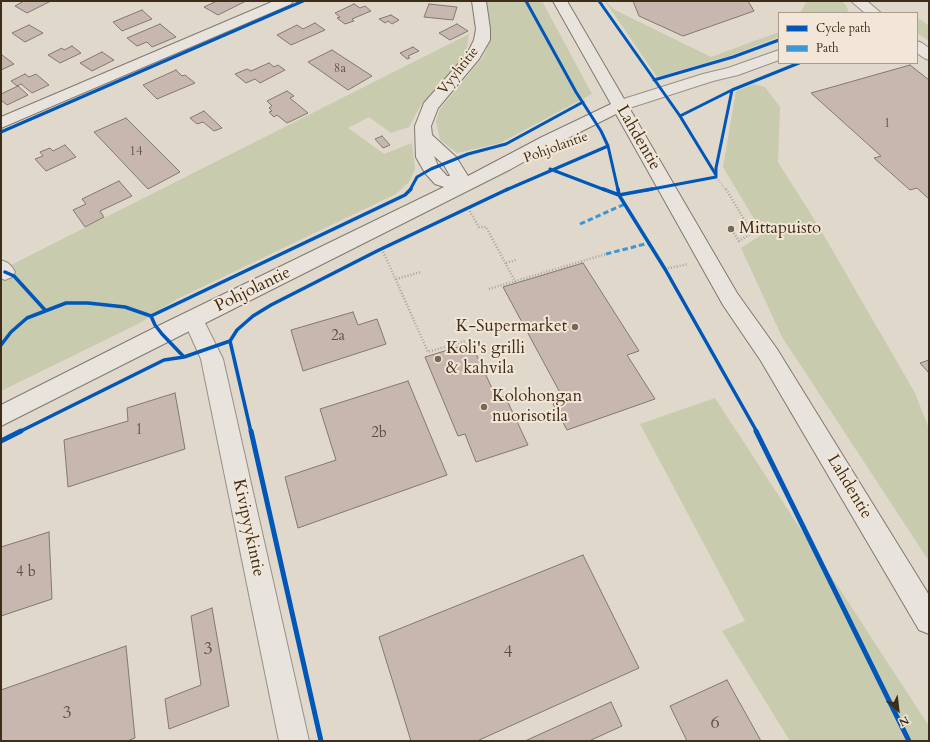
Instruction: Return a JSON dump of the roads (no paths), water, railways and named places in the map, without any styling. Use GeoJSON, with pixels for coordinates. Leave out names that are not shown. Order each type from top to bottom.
{"type":"FeatureCollection","features":[{"type":"Feature","properties":{"kind":"street"},"geometry":{"type":"LineString","coordinates":[[1,123],[286,1]]}},
{"type":"Feature","properties":{"kind":"street","name":"Vyyhtitie"},"geometry":{"type":"LineString","coordinates":[[462,186],[441,180],[431,169],[425,157],[423,126],[430,107],[474,56],[482,40],[483,29],[479,1]]}},
{"type":"Feature","properties":{"kind":"street","name":"Lahdentie"},"geometry":{"type":"LineString","coordinates":[[560,1],[630,111],[749,312],[769,355],[929,620]]}},
{"type":"Feature","properties":{"kind":"street","name":"Lahdentie"},"geometry":{"type":"LineString","coordinates":[[570,1],[630,111]]}},
{"type":"Feature","properties":{"kind":"street"},"geometry":{"type":"LineString","coordinates":[[858,1],[873,12]]}},
{"type":"Feature","properties":{"kind":"street"},"geometry":{"type":"LineString","coordinates":[[918,47],[929,55]]}},
{"type":"Feature","properties":{"kind":"street","name":"Pohjolantie"},"geometry":{"type":"LineString","coordinates":[[1,416],[193,319],[505,165],[556,148],[630,111],[715,83],[732,72],[778,55]]}},
{"type":"Feature","properties":{"kind":"street","name":"Kivipyykintie"},"geometry":{"type":"LineString","coordinates":[[193,319],[212,359],[294,741]]}},
{"type":"Feature","properties":{"kind":"place","name":"Mittapuisto"},"geometry":{"type":"Point","coordinates":[731,229]}},
{"type":"Feature","properties":{"kind":"place","name":"K-Supermarket"},"geometry":{"type":"Point","coordinates":[575,327]}},
{"type":"Feature","properties":{"kind":"place","name":"Koli's grilli & kahvila"},"geometry":{"type":"Point","coordinates":[438,359]}},
{"type":"Feature","properties":{"kind":"place","name":"Kolohongan nuorisotila"},"geometry":{"type":"Point","coordinates":[484,407]}}]}
